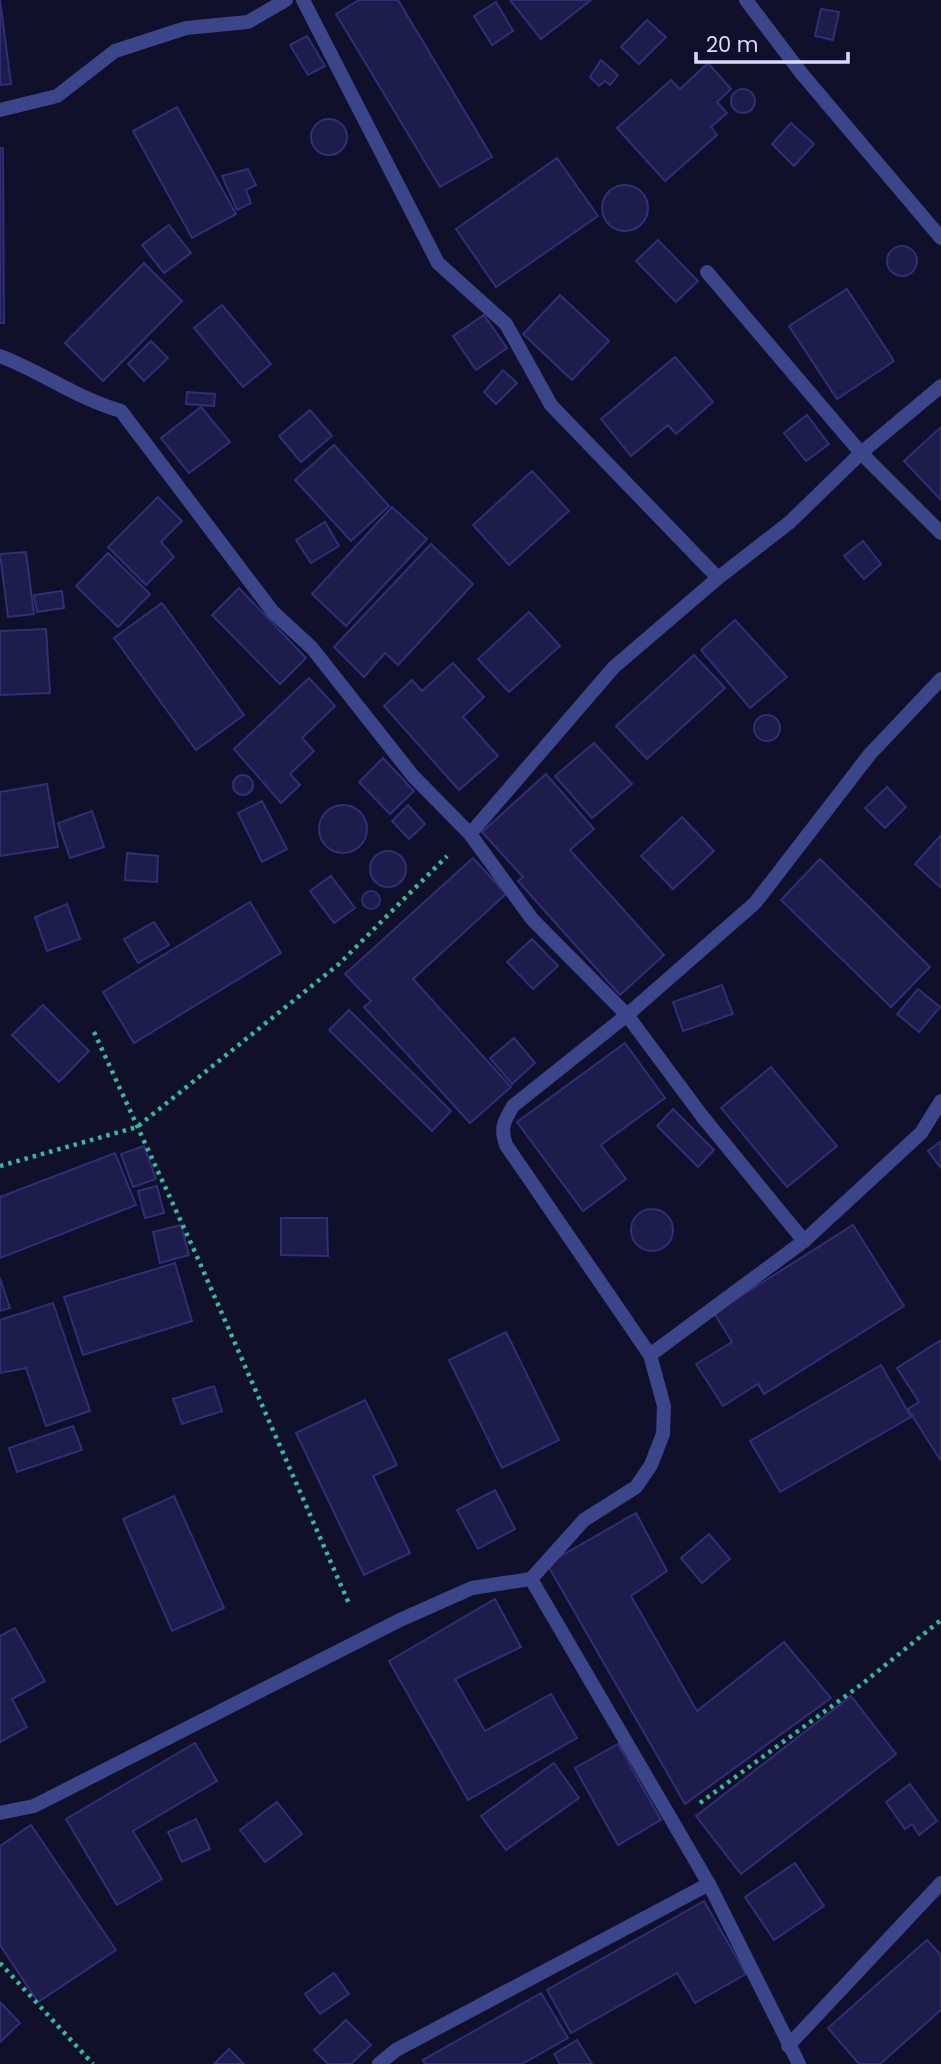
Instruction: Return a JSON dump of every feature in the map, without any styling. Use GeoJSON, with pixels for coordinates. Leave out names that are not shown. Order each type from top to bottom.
{"type":"FeatureCollection","features":[{"type":"Feature","properties":{"kind":"street"},"geometry":{"type":"LineString","coordinates":[[0,110],[57,96],[115,51],[186,28],[248,22],[286,0]]}},
{"type":"Feature","properties":{"kind":"street"},"geometry":{"type":"LineString","coordinates":[[303,0],[438,263],[506,324],[551,405],[718,578]]}},
{"type":"Feature","properties":{"kind":"street"},"geometry":{"type":"LineString","coordinates":[[746,0],[802,74],[941,238]]}},
{"type":"Feature","properties":{"kind":"street"},"geometry":{"type":"LineString","coordinates":[[707,272],[861,453],[941,533]]}},
{"type":"Feature","properties":{"kind":"street"},"geometry":{"type":"LineString","coordinates":[[0,356],[36,369],[91,402],[121,411],[273,612],[312,648],[413,776],[470,834],[532,919],[626,1015],[702,1116],[804,1241]]}},
{"type":"Feature","properties":{"kind":"street"},"geometry":{"type":"LineString","coordinates":[[470,834],[614,667],[718,578],[790,522],[861,453],[941,386]]}},
{"type":"Feature","properties":{"kind":"street"},"geometry":{"type":"LineString","coordinates":[[0,1813],[34,1806],[364,1639],[472,1588],[531,1579],[584,1520],[636,1487],[651,1465],[663,1434],[664,1406],[650,1355],[506,1145],[501,1131],[513,1106],[626,1015],[755,903],[870,754],[941,679]]}},
{"type":"Feature","properties":{"kind":"street"},"geometry":{"type":"LineString","coordinates":[[650,1355],[804,1241],[920,1133],[941,1101]]}},
{"type":"Feature","properties":{"kind":"street"},"geometry":{"type":"LineString","coordinates":[[531,1579],[709,1884],[799,2064]]}},
{"type":"Feature","properties":{"kind":"street"},"geometry":{"type":"LineString","coordinates":[[788,2046],[941,1883]]}},
{"type":"Feature","properties":{"kind":"street"},"geometry":{"type":"LineString","coordinates":[[379,2064],[396,2050],[709,1884]]}},
{"type":"Feature","properties":{"kind":"path"},"geometry":{"type":"LineString","coordinates":[[0,1166],[137,1127],[339,964],[470,834]]}},
{"type":"Feature","properties":{"kind":"path"},"geometry":{"type":"LineString","coordinates":[[94,1032],[195,1252],[364,1639]]}},
{"type":"Feature","properties":{"kind":"path"},"geometry":{"type":"LineString","coordinates":[[674,1822],[862,1684],[941,1620]]}},
{"type":"Feature","properties":{"kind":"path"},"geometry":{"type":"LineString","coordinates":[[0,1963],[93,2064]]}},
{"type":"Feature","properties":{"kind":"building"},"geometry":{"type":"Polygon","coordinates":[[[0,0],[11,84],[0,85],[0,0]]]}},
{"type":"Feature","properties":{"kind":"building"},"geometry":{"type":"Polygon","coordinates":[[[359,0],[398,0],[492,157],[440,187],[336,14],[359,0]]]}},
{"type":"Feature","properties":{"kind":"building"},"geometry":{"type":"Polygon","coordinates":[[[510,0],[591,0],[541,39],[510,0]]]}},
{"type":"Feature","properties":{"kind":"building"},"geometry":{"type":"Polygon","coordinates":[[[496,2],[513,31],[492,45],[474,16],[496,2]]]}},
{"type":"Feature","properties":{"kind":"building"},"geometry":{"type":"Polygon","coordinates":[[[821,9],[839,12],[833,40],[815,36],[821,9]]]}},
{"type":"Feature","properties":{"kind":"building"},"geometry":{"type":"Polygon","coordinates":[[[647,20],[666,37],[639,64],[621,47],[647,20]]]}},
{"type":"Feature","properties":{"kind":"building"},"geometry":{"type":"Polygon","coordinates":[[[307,36],[325,66],[308,75],[290,45],[307,36]]]}},
{"type":"Feature","properties":{"kind":"building"},"geometry":{"type":"Polygon","coordinates":[[[601,60],[618,75],[610,85],[605,81],[599,86],[590,77],[601,60]]]}},
{"type":"Feature","properties":{"kind":"building"},"geometry":{"type":"Polygon","coordinates":[[[708,63],[731,89],[717,102],[727,113],[711,127],[717,135],[665,181],[617,128],[671,80],[680,89],[708,63]]]}},
{"type":"Feature","properties":{"kind":"building"},"geometry":{"type":"Polygon","coordinates":[[[743,89],[752,92],[755,101],[752,110],[743,113],[734,110],[731,101],[734,92],[743,89]]]}},
{"type":"Feature","properties":{"kind":"building"},"geometry":{"type":"Polygon","coordinates":[[[177,107],[236,214],[192,238],[133,131],[177,107]]]}},
{"type":"Feature","properties":{"kind":"building"},"geometry":{"type":"Polygon","coordinates":[[[329,119],[341,125],[347,137],[341,149],[329,155],[317,149],[311,137],[317,125],[329,119]]]}},
{"type":"Feature","properties":{"kind":"building"},"geometry":{"type":"Polygon","coordinates":[[[791,123],[814,144],[794,166],[772,144],[791,123]]]}},
{"type":"Feature","properties":{"kind":"building"},"geometry":{"type":"Polygon","coordinates":[[[0,148],[3,148],[4,323],[0,323],[0,148]]]}},
{"type":"Feature","properties":{"kind":"building"},"geometry":{"type":"Polygon","coordinates":[[[557,158],[598,216],[496,287],[456,229],[557,158]]]}},
{"type":"Feature","properties":{"kind":"building"},"geometry":{"type":"Polygon","coordinates":[[[248,169],[256,185],[246,190],[251,203],[237,210],[222,176],[248,169]]]}},
{"type":"Feature","properties":{"kind":"building"},"geometry":{"type":"Polygon","coordinates":[[[625,185],[641,192],[648,208],[641,224],[625,231],[609,224],[602,208],[609,192],[625,185]]]}},
{"type":"Feature","properties":{"kind":"building"},"geometry":{"type":"Polygon","coordinates":[[[169,225],[191,253],[164,273],[142,245],[169,225]]]}},
{"type":"Feature","properties":{"kind":"building"},"geometry":{"type":"Polygon","coordinates":[[[658,240],[698,281],[676,302],[636,261],[658,240]]]}},
{"type":"Feature","properties":{"kind":"building"},"geometry":{"type":"Polygon","coordinates":[[[902,246],[913,250],[917,261],[913,272],[902,276],[891,272],[887,261],[891,250],[902,246]]]}},
{"type":"Feature","properties":{"kind":"building"},"geometry":{"type":"Polygon","coordinates":[[[144,263],[182,301],[103,381],[65,343],[144,263]]]}},
{"type":"Feature","properties":{"kind":"building"},"geometry":{"type":"Polygon","coordinates":[[[847,289],[894,361],[837,399],[789,326],[847,289]]]}},
{"type":"Feature","properties":{"kind":"building"},"geometry":{"type":"Polygon","coordinates":[[[560,295],[609,341],[572,380],[523,334],[560,295]]]}},
{"type":"Feature","properties":{"kind":"building"},"geometry":{"type":"Polygon","coordinates":[[[222,305],[271,364],[243,387],[194,328],[222,305]]]}},
{"type":"Feature","properties":{"kind":"building"},"geometry":{"type":"Polygon","coordinates":[[[484,315],[507,348],[476,370],[453,336],[484,315]]]}},
{"type":"Feature","properties":{"kind":"building"},"geometry":{"type":"Polygon","coordinates":[[[151,341],[168,358],[144,381],[128,364],[151,341]]]}},
{"type":"Feature","properties":{"kind":"building"},"geometry":{"type":"Polygon","coordinates":[[[675,357],[713,402],[676,434],[668,425],[631,456],[601,419],[675,357]]]}},
{"type":"Feature","properties":{"kind":"building"},"geometry":{"type":"Polygon","coordinates":[[[503,370],[517,383],[496,404],[484,392],[503,370]]]}},
{"type":"Feature","properties":{"kind":"building"},"geometry":{"type":"Polygon","coordinates":[[[187,392],[215,394],[214,406],[186,404],[187,392]]]}},
{"type":"Feature","properties":{"kind":"building"},"geometry":{"type":"Polygon","coordinates":[[[201,407],[230,442],[189,473],[161,438],[201,407]]]}},
{"type":"Feature","properties":{"kind":"building"},"geometry":{"type":"Polygon","coordinates":[[[310,410],[332,436],[301,462],[279,436],[310,410]]]}},
{"type":"Feature","properties":{"kind":"building"},"geometry":{"type":"Polygon","coordinates":[[[807,415],[829,444],[806,461],[784,433],[807,415]]]}},
{"type":"Feature","properties":{"kind":"building"},"geometry":{"type":"Polygon","coordinates":[[[941,427],[941,500],[904,461],[941,427]]]}},
{"type":"Feature","properties":{"kind":"building"},"geometry":{"type":"Polygon","coordinates":[[[334,445],[389,506],[351,541],[295,480],[334,445]]]}},
{"type":"Feature","properties":{"kind":"building"},"geometry":{"type":"Polygon","coordinates":[[[532,471],[569,511],[509,565],[473,525],[532,471]]]}},
{"type":"Feature","properties":{"kind":"building"},"geometry":{"type":"Polygon","coordinates":[[[158,497],[182,521],[161,542],[174,557],[146,585],[108,547],[158,497]]]}},
{"type":"Feature","properties":{"kind":"building"},"geometry":{"type":"Polygon","coordinates":[[[392,507],[427,539],[346,626],[312,594],[392,507]]]}},
{"type":"Feature","properties":{"kind":"building"},"geometry":{"type":"Polygon","coordinates":[[[325,522],[339,546],[311,563],[296,540],[325,522]]]}},
{"type":"Feature","properties":{"kind":"building"},"geometry":{"type":"Polygon","coordinates":[[[863,541],[881,564],[864,579],[844,556],[863,541]]]}},
{"type":"Feature","properties":{"kind":"building"},"geometry":{"type":"Polygon","coordinates":[[[431,544],[473,584],[398,665],[385,653],[364,677],[334,647],[431,544]]]}},
{"type":"Feature","properties":{"kind":"building"},"geometry":{"type":"Polygon","coordinates":[[[26,552],[34,614],[8,617],[0,554],[26,552]]]}},
{"type":"Feature","properties":{"kind":"building"},"geometry":{"type":"Polygon","coordinates":[[[108,553],[150,594],[118,627],[76,586],[108,553]]]}},
{"type":"Feature","properties":{"kind":"building"},"geometry":{"type":"Polygon","coordinates":[[[239,588],[306,658],[280,684],[212,615],[239,588]]]}},
{"type":"Feature","properties":{"kind":"building"},"geometry":{"type":"Polygon","coordinates":[[[62,591],[64,608],[37,612],[34,595],[62,591]]]}},
{"type":"Feature","properties":{"kind":"building"},"geometry":{"type":"Polygon","coordinates":[[[162,603],[244,715],[196,750],[114,638],[162,603]]]}},
{"type":"Feature","properties":{"kind":"building"},"geometry":{"type":"Polygon","coordinates":[[[529,612],[560,646],[509,692],[478,659],[529,612]]]}},
{"type":"Feature","properties":{"kind":"building"},"geometry":{"type":"Polygon","coordinates":[[[735,620],[787,677],[750,708],[701,650],[735,620]]]}},
{"type":"Feature","properties":{"kind":"building"},"geometry":{"type":"Polygon","coordinates":[[[46,629],[50,693],[0,695],[0,631],[46,629]]]}},
{"type":"Feature","properties":{"kind":"building"},"geometry":{"type":"Polygon","coordinates":[[[694,655],[725,688],[647,759],[616,726],[694,655]]]}},
{"type":"Feature","properties":{"kind":"building"},"geometry":{"type":"Polygon","coordinates":[[[453,663],[484,697],[463,717],[498,756],[459,790],[384,706],[412,680],[422,691],[453,663]]]}},
{"type":"Feature","properties":{"kind":"building"},"geometry":{"type":"Polygon","coordinates":[[[309,678],[335,706],[302,738],[314,751],[290,774],[300,785],[281,803],[234,749],[309,678]]]}},
{"type":"Feature","properties":{"kind":"building"},"geometry":{"type":"Polygon","coordinates":[[[767,715],[776,719],[780,728],[776,737],[767,741],[758,737],[754,728],[758,719],[767,715]]]}},
{"type":"Feature","properties":{"kind":"building"},"geometry":{"type":"Polygon","coordinates":[[[594,743],[632,784],[592,818],[555,776],[594,743]]]}},
{"type":"Feature","properties":{"kind":"building"},"geometry":{"type":"Polygon","coordinates":[[[383,758],[414,791],[390,814],[359,782],[383,758]]]}},
{"type":"Feature","properties":{"kind":"building"},"geometry":{"type":"Polygon","coordinates":[[[546,774],[594,829],[570,850],[664,955],[620,995],[518,881],[523,877],[482,832],[546,774]]]}},
{"type":"Feature","properties":{"kind":"building"},"geometry":{"type":"Polygon","coordinates":[[[243,775],[250,778],[253,785],[250,792],[243,795],[236,792],[233,785],[236,778],[243,775]]]}},
{"type":"Feature","properties":{"kind":"building"},"geometry":{"type":"Polygon","coordinates":[[[47,784],[58,847],[0,856],[0,792],[47,784]]]}},
{"type":"Feature","properties":{"kind":"building"},"geometry":{"type":"Polygon","coordinates":[[[887,787],[906,807],[885,828],[865,808],[887,787]]]}},
{"type":"Feature","properties":{"kind":"building"},"geometry":{"type":"Polygon","coordinates":[[[262,801],[287,849],[262,862],[238,813],[262,801]]]}},
{"type":"Feature","properties":{"kind":"building"},"geometry":{"type":"Polygon","coordinates":[[[343,805],[360,812],[367,829],[360,846],[343,853],[326,846],[319,829],[326,812],[343,805]]]}},
{"type":"Feature","properties":{"kind":"building"},"geometry":{"type":"Polygon","coordinates":[[[408,805],[425,824],[409,839],[392,821],[408,805]]]}},
{"type":"Feature","properties":{"kind":"building"},"geometry":{"type":"Polygon","coordinates":[[[92,811],[104,847],[70,858],[58,823],[92,811]]]}},
{"type":"Feature","properties":{"kind":"building"},"geometry":{"type":"Polygon","coordinates":[[[682,817],[714,851],[673,889],[641,856],[682,817]]]}},
{"type":"Feature","properties":{"kind":"building"},"geometry":{"type":"Polygon","coordinates":[[[941,835],[941,888],[915,864],[941,835]]]}},
{"type":"Feature","properties":{"kind":"building"},"geometry":{"type":"Polygon","coordinates":[[[388,851],[401,856],[406,869],[401,882],[388,887],[375,882],[370,869],[375,856],[388,851]]]}},
{"type":"Feature","properties":{"kind":"building"},"geometry":{"type":"Polygon","coordinates":[[[127,853],[158,856],[157,882],[125,880],[127,853]]]}},
{"type":"Feature","properties":{"kind":"building"},"geometry":{"type":"Polygon","coordinates":[[[473,858],[506,894],[413,979],[511,1087],[470,1123],[364,1007],[371,1001],[345,974],[473,858]]]}},
{"type":"Feature","properties":{"kind":"building"},"geometry":{"type":"Polygon","coordinates":[[[820,859],[930,967],[891,1007],[781,900],[820,859]]]}},
{"type":"Feature","properties":{"kind":"building"},"geometry":{"type":"Polygon","coordinates":[[[331,876],[355,908],[334,923],[310,891],[331,876]]]}},
{"type":"Feature","properties":{"kind":"building"},"geometry":{"type":"Polygon","coordinates":[[[371,891],[377,894],[380,900],[377,906],[371,909],[365,906],[362,900],[365,894],[371,891]]]}},
{"type":"Feature","properties":{"kind":"building"},"geometry":{"type":"Polygon","coordinates":[[[250,902],[281,953],[134,1043],[103,992],[250,902]]]}},
{"type":"Feature","properties":{"kind":"building"},"geometry":{"type":"Polygon","coordinates":[[[67,904],[80,939],[47,951],[35,917],[67,904]]]}},
{"type":"Feature","properties":{"kind":"building"},"geometry":{"type":"Polygon","coordinates":[[[154,922],[169,945],[138,963],[124,939],[154,922]]]}},
{"type":"Feature","properties":{"kind":"building"},"geometry":{"type":"Polygon","coordinates":[[[532,939],[558,966],[533,989],[507,962],[532,939]]]}},
{"type":"Feature","properties":{"kind":"building"},"geometry":{"type":"Polygon","coordinates":[[[722,985],[733,1014],[683,1031],[673,1002],[722,985]]]}},
{"type":"Feature","properties":{"kind":"building"},"geometry":{"type":"Polygon","coordinates":[[[918,989],[940,1007],[919,1032],[897,1014],[918,989]]]}},
{"type":"Feature","properties":{"kind":"building"},"geometry":{"type":"Polygon","coordinates":[[[43,1005],[89,1051],[59,1082],[12,1035],[43,1005]]]}},
{"type":"Feature","properties":{"kind":"building"},"geometry":{"type":"Polygon","coordinates":[[[349,1010],[451,1111],[432,1131],[329,1030],[349,1010]]]}},
{"type":"Feature","properties":{"kind":"building"},"geometry":{"type":"Polygon","coordinates":[[[514,1038],[535,1063],[512,1084],[490,1058],[514,1038]]]}},
{"type":"Feature","properties":{"kind":"building"},"geometry":{"type":"Polygon","coordinates":[[[625,1043],[665,1098],[601,1145],[626,1179],[583,1211],[517,1122],[625,1043]]]}},
{"type":"Feature","properties":{"kind":"building"},"geometry":{"type":"Polygon","coordinates":[[[771,1067],[837,1146],[787,1187],[721,1108],[771,1067]]]}},
{"type":"Feature","properties":{"kind":"building"},"geometry":{"type":"Polygon","coordinates":[[[673,1109],[714,1150],[698,1167],[657,1126],[673,1109]]]}},
{"type":"Feature","properties":{"kind":"building"},"geometry":{"type":"Polygon","coordinates":[[[941,1141],[941,1168],[928,1151],[941,1141]]]}},
{"type":"Feature","properties":{"kind":"building"},"geometry":{"type":"Polygon","coordinates":[[[144,1146],[156,1179],[133,1187],[121,1154],[144,1146]]]}},
{"type":"Feature","properties":{"kind":"building"},"geometry":{"type":"Polygon","coordinates":[[[115,1153],[136,1205],[0,1258],[0,1197],[115,1153]]]}},
{"type":"Feature","properties":{"kind":"building"},"geometry":{"type":"Polygon","coordinates":[[[157,1186],[164,1213],[145,1218],[138,1191],[157,1186]]]}},
{"type":"Feature","properties":{"kind":"building"},"geometry":{"type":"Polygon","coordinates":[[[652,1209],[667,1215],[673,1230],[667,1245],[652,1251],[637,1245],[631,1230],[637,1215],[652,1209]]]}},
{"type":"Feature","properties":{"kind":"building"},"geometry":{"type":"Polygon","coordinates":[[[281,1218],[327,1218],[328,1256],[281,1255],[281,1218]]]}},
{"type":"Feature","properties":{"kind":"building"},"geometry":{"type":"Polygon","coordinates":[[[181,1225],[189,1255],[160,1263],[153,1232],[181,1225]]]}},
{"type":"Feature","properties":{"kind":"building"},"geometry":{"type":"Polygon","coordinates":[[[853,1225],[904,1306],[764,1394],[758,1384],[723,1406],[696,1364],[732,1342],[714,1313],[853,1225]]]}},
{"type":"Feature","properties":{"kind":"building"},"geometry":{"type":"Polygon","coordinates":[[[175,1263],[192,1321],[83,1355],[64,1297],[175,1263]]]}},
{"type":"Feature","properties":{"kind":"building"},"geometry":{"type":"Polygon","coordinates":[[[0,1278],[10,1308],[0,1311],[0,1278]]]}},
{"type":"Feature","properties":{"kind":"building"},"geometry":{"type":"Polygon","coordinates":[[[53,1303],[90,1411],[46,1426],[26,1368],[0,1373],[0,1320],[53,1303]]]}},
{"type":"Feature","properties":{"kind":"building"},"geometry":{"type":"Polygon","coordinates":[[[506,1332],[559,1440],[502,1468],[449,1360],[506,1332]]]}},
{"type":"Feature","properties":{"kind":"building"},"geometry":{"type":"Polygon","coordinates":[[[941,1340],[941,1461],[908,1409],[919,1402],[897,1368],[941,1340]]]}},
{"type":"Feature","properties":{"kind":"building"},"geometry":{"type":"Polygon","coordinates":[[[881,1365],[911,1417],[780,1492],[750,1441],[881,1365]]]}},
{"type":"Feature","properties":{"kind":"building"},"geometry":{"type":"Polygon","coordinates":[[[214,1386],[222,1411],[182,1424],[173,1399],[214,1386]]]}},
{"type":"Feature","properties":{"kind":"building"},"geometry":{"type":"Polygon","coordinates":[[[365,1400],[397,1465],[373,1476],[410,1553],[364,1575],[296,1433],[365,1400]]]}},
{"type":"Feature","properties":{"kind":"building"},"geometry":{"type":"Polygon","coordinates":[[[73,1426],[82,1450],[17,1472],[9,1448],[73,1426]]]}},
{"type":"Feature","properties":{"kind":"building"},"geometry":{"type":"Polygon","coordinates":[[[495,1490],[515,1529],[478,1549],[457,1510],[495,1490]]]}},
{"type":"Feature","properties":{"kind":"building"},"geometry":{"type":"Polygon","coordinates":[[[174,1496],[224,1608],[172,1631],[123,1519],[174,1496]]]}},
{"type":"Feature","properties":{"kind":"building"},"geometry":{"type":"Polygon","coordinates":[[[636,1513],[667,1571],[631,1596],[697,1711],[784,1642],[831,1698],[685,1804],[547,1564],[636,1513]]]}},
{"type":"Feature","properties":{"kind":"building"},"geometry":{"type":"Polygon","coordinates":[[[709,1534],[730,1559],[702,1583],[681,1558],[709,1534]]]}},
{"type":"Feature","properties":{"kind":"building"},"geometry":{"type":"Polygon","coordinates":[[[495,1599],[521,1647],[455,1679],[485,1731],[551,1694],[577,1738],[468,1800],[389,1661],[495,1599]]]}},
{"type":"Feature","properties":{"kind":"building"},"geometry":{"type":"Polygon","coordinates":[[[15,1628],[45,1681],[12,1699],[27,1727],[0,1742],[0,1636],[15,1628]]]}},
{"type":"Feature","properties":{"kind":"building"},"geometry":{"type":"Polygon","coordinates":[[[851,1696],[896,1754],[741,1874],[696,1816],[851,1696]]]}},
{"type":"Feature","properties":{"kind":"building"},"geometry":{"type":"Polygon","coordinates":[[[195,1743],[217,1781],[133,1831],[162,1879],[117,1905],[66,1819],[195,1743]]]}},
{"type":"Feature","properties":{"kind":"building"},"geometry":{"type":"Polygon","coordinates":[[[618,1744],[661,1820],[618,1845],[575,1768],[618,1744]]]}},
{"type":"Feature","properties":{"kind":"building"},"geometry":{"type":"Polygon","coordinates":[[[554,1763],[579,1798],[506,1850],[481,1816],[554,1763]]]}},
{"type":"Feature","properties":{"kind":"building"},"geometry":{"type":"Polygon","coordinates":[[[910,1784],[937,1821],[919,1835],[912,1824],[905,1829],[886,1802],[910,1784]]]}},
{"type":"Feature","properties":{"kind":"building"},"geometry":{"type":"Polygon","coordinates":[[[277,1802],[302,1834],[265,1862],[240,1830],[277,1802]]]}},
{"type":"Feature","properties":{"kind":"building"},"geometry":{"type":"Polygon","coordinates":[[[196,1819],[210,1849],[182,1862],[168,1832],[196,1819]]]}},
{"type":"Feature","properties":{"kind":"building"},"geometry":{"type":"Polygon","coordinates":[[[31,1825],[116,1950],[38,2002],[0,1945],[0,1846],[31,1825]]]}},
{"type":"Feature","properties":{"kind":"building"},"geometry":{"type":"Polygon","coordinates":[[[795,1863],[824,1906],[774,1940],[745,1897],[795,1863]]]}},
{"type":"Feature","properties":{"kind":"building"},"geometry":{"type":"Polygon","coordinates":[[[704,1901],[746,1974],[695,2003],[677,1973],[571,2033],[547,1990],[704,1901]]]}},
{"type":"Feature","properties":{"kind":"building"},"geometry":{"type":"Polygon","coordinates":[[[927,1940],[941,1955],[941,2010],[880,2064],[859,2064],[828,2028],[927,1940]]]}},
{"type":"Feature","properties":{"kind":"building"},"geometry":{"type":"Polygon","coordinates":[[[334,1973],[349,1994],[320,2014],[305,1994],[334,1973]]]}},
{"type":"Feature","properties":{"kind":"building"},"geometry":{"type":"Polygon","coordinates":[[[541,1993],[568,2038],[522,2064],[425,2064],[423,2060],[541,1993]]]}},
{"type":"Feature","properties":{"kind":"building"},"geometry":{"type":"Polygon","coordinates":[[[0,2002],[20,2023],[0,2042],[0,2002]]]}},
{"type":"Feature","properties":{"kind":"building"},"geometry":{"type":"Polygon","coordinates":[[[346,2020],[371,2045],[351,2064],[328,2064],[314,2050],[346,2020]]]}},
{"type":"Feature","properties":{"kind":"building"},"geometry":{"type":"Polygon","coordinates":[[[577,2040],[592,2064],[560,2064],[554,2054],[577,2040]]]}},
{"type":"Feature","properties":{"kind":"building"},"geometry":{"type":"Polygon","coordinates":[[[229,2049],[244,2064],[214,2064],[229,2049]]]}}]}
